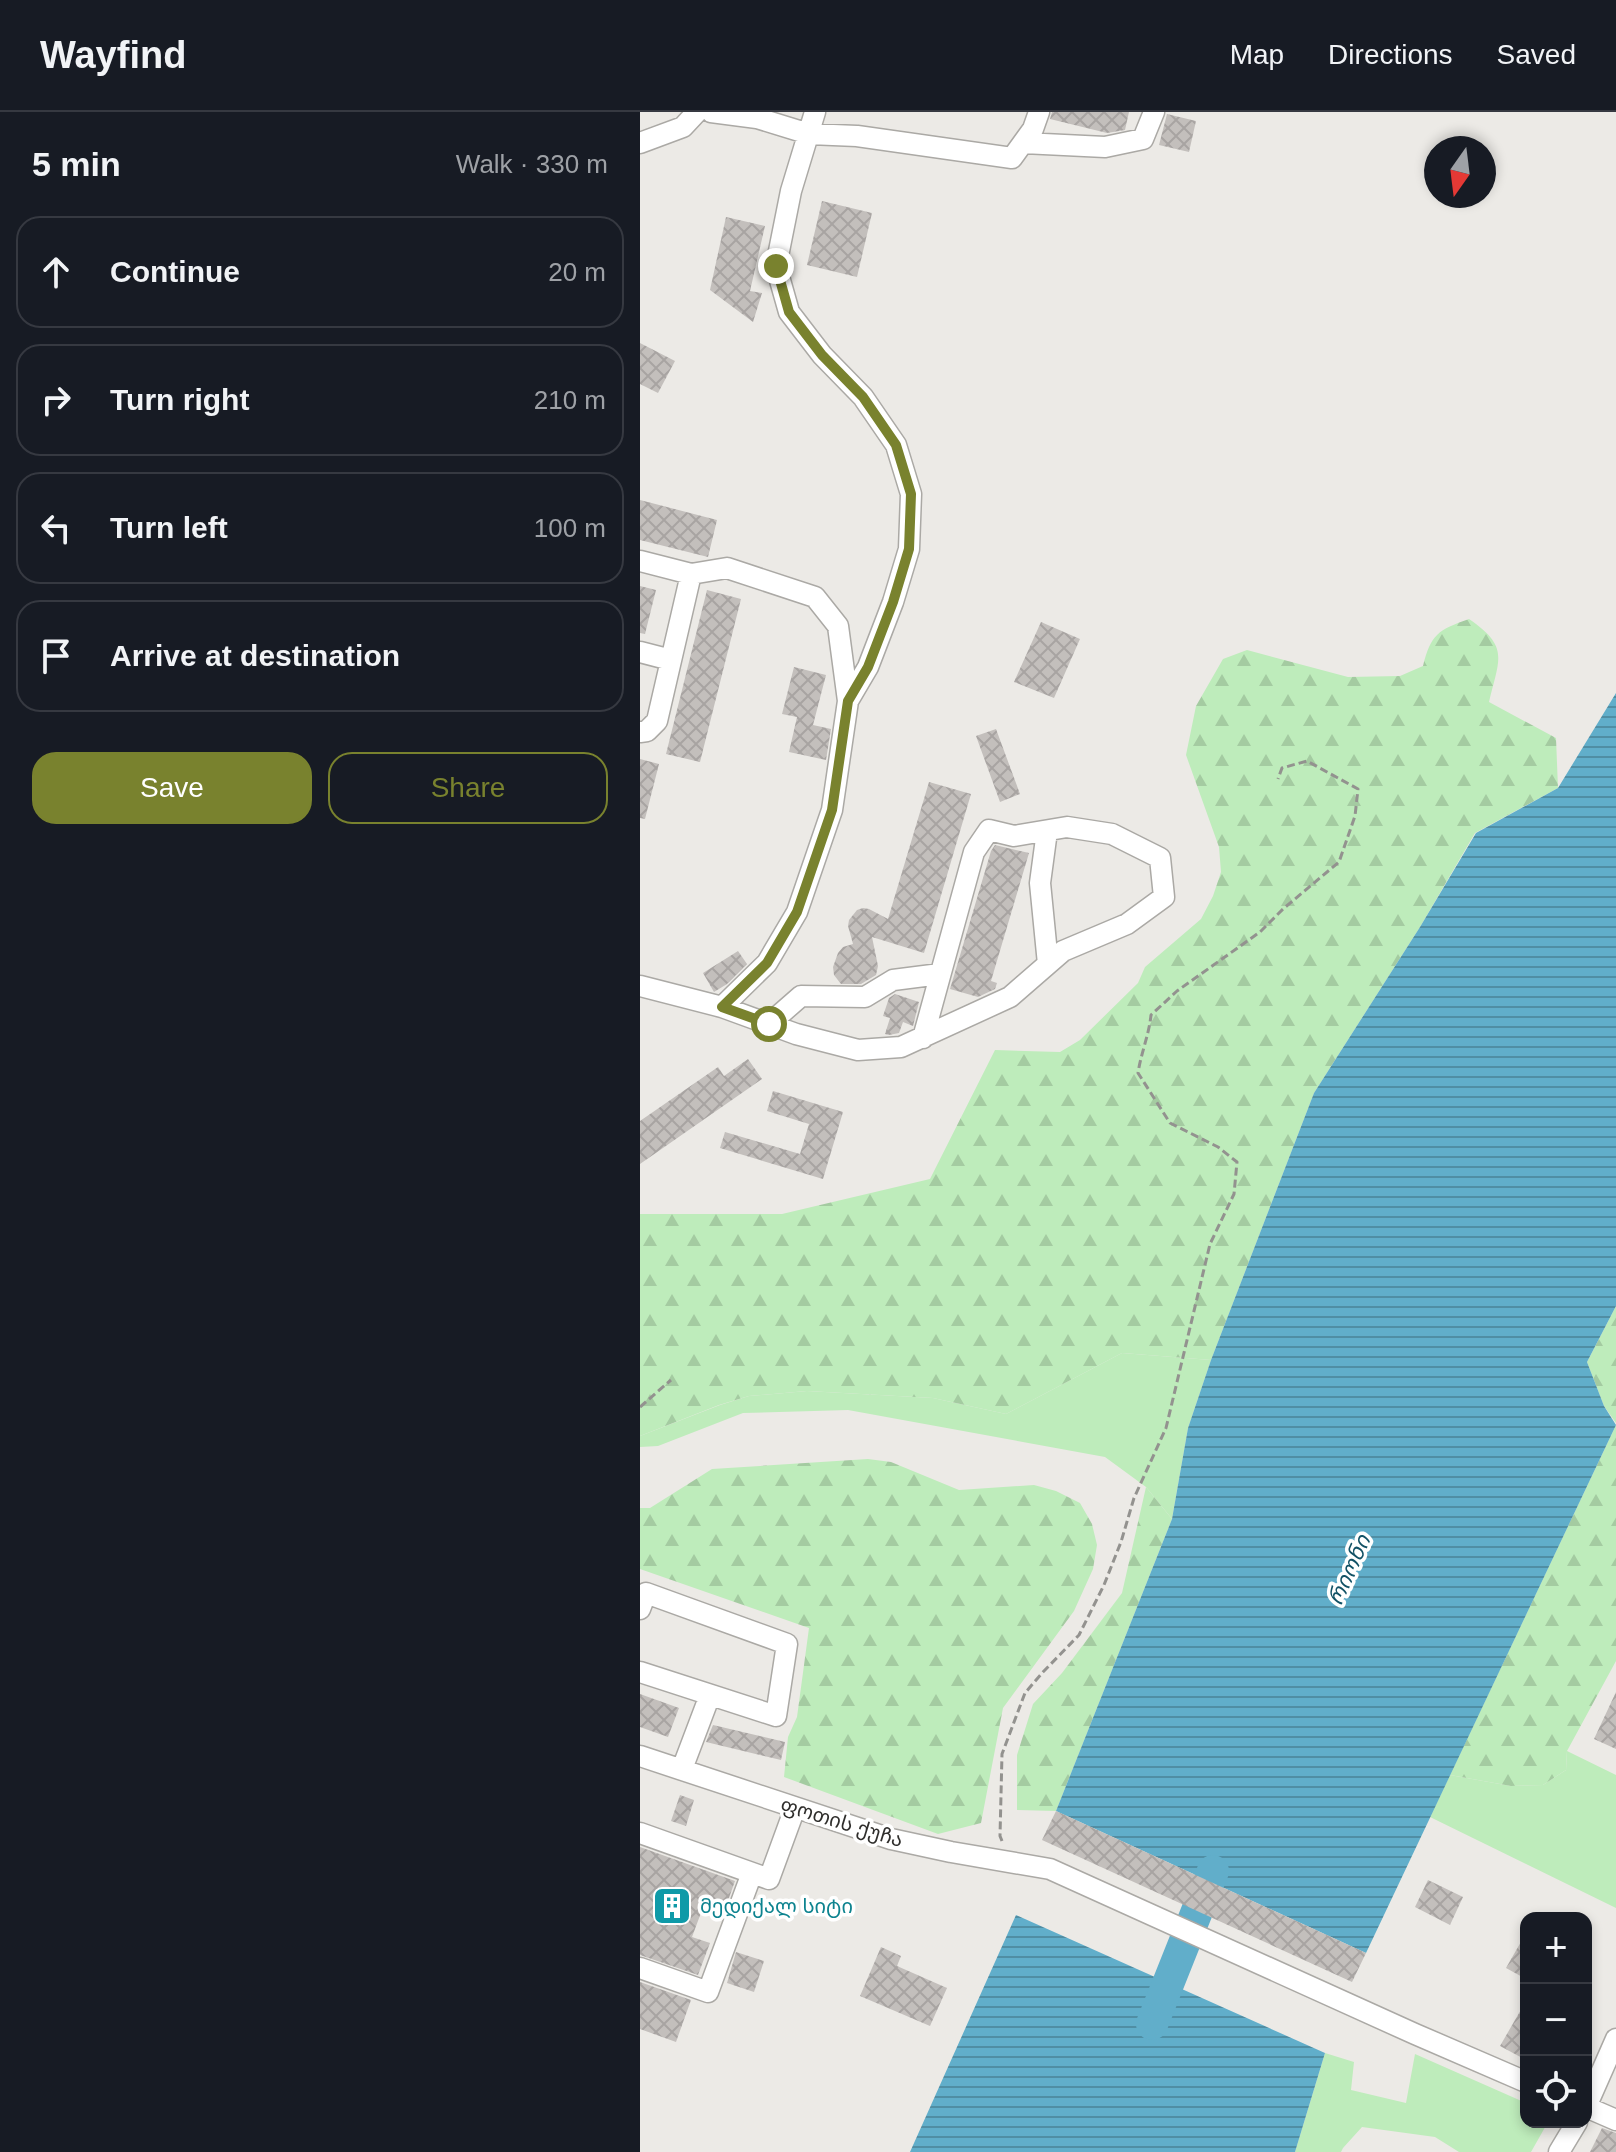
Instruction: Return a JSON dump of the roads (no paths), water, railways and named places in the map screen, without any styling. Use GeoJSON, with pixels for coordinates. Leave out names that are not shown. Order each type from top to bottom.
{"type":"FeatureCollection","features":[{"type":"Feature","properties":{"kind":"street"},"geometry":{"type":"LineString","coordinates":[[640,143],[683,127],[697,112]]}},
{"type":"Feature","properties":{"kind":"street"},"geometry":{"type":"LineString","coordinates":[[711,112],[757,118],[809,134],[857,136],[1012,158],[1033,129],[1039,112]]}},
{"type":"Feature","properties":{"kind":"street"},"geometry":{"type":"LineString","coordinates":[[815,112],[791,191],[776,266],[789,312],[822,355],[863,397],[896,445],[911,494],[909,549],[893,602],[868,667],[848,701]]}},
{"type":"Feature","properties":{"kind":"street"},"geometry":{"type":"LineString","coordinates":[[1023,143],[1105,147],[1143,139],[1154,112]]}},
{"type":"Feature","properties":{"kind":"street"},"geometry":{"type":"LineString","coordinates":[[640,561],[691,574],[727,568],[815,597],[838,626],[848,701],[832,810],[797,912],[767,963],[722,1007]]}},
{"type":"Feature","properties":{"kind":"street"},"geometry":{"type":"LineString","coordinates":[[640,732],[647,731],[657,721],[691,574]]}},
{"type":"Feature","properties":{"kind":"street"},"geometry":{"type":"LineString","coordinates":[[640,652],[671,660]]}},
{"type":"Feature","properties":{"kind":"street"},"geometry":{"type":"LineString","coordinates":[[640,986],[722,1007],[796,1034],[858,1050],[901,1047],[923,1038],[1010,997],[1063,951],[1127,924],[1164,897],[1160,858],[1112,834],[1067,827],[1014,836],[989,830],[974,852],[923,1038]]}},
{"type":"Feature","properties":{"kind":"street"},"geometry":{"type":"LineString","coordinates":[[1047,831],[1040,883],[1048,964]]}},
{"type":"Feature","properties":{"kind":"street"},"geometry":{"type":"LineString","coordinates":[[769,1024],[801,996],[865,997],[893,980],[940,974]]}},
{"type":"Feature","properties":{"kind":"street"},"geometry":{"type":"LineString","coordinates":[[640,1609],[646,1593],[787,1644],[776,1716],[640,1672]]}},
{"type":"Feature","properties":{"kind":"street"},"geometry":{"type":"LineString","coordinates":[[682,1769],[710,1695]]}},
{"type":"Feature","properties":{"kind":"street","name":"ფოთის ქუჩა"},"geometry":{"type":"LineString","coordinates":[[640,1756],[891,1839],[1050,1869],[1520,2079]]}},
{"type":"Feature","properties":{"kind":"street"},"geometry":{"type":"LineString","coordinates":[[640,1833],[769,1879],[795,1808]]}},
{"type":"Feature","properties":{"kind":"street"},"geometry":{"type":"LineString","coordinates":[[640,1968],[708,1992],[752,1873]]}},
{"type":"Feature","properties":{"kind":"street"},"geometry":{"type":"LineString","coordinates":[[1592,2093],[1616,2039]]}},
{"type":"Feature","properties":{"kind":"street"},"geometry":{"type":"LineString","coordinates":[[1592,2110],[1616,2120]]}},
{"type":"Feature","properties":{"kind":"street"},"geometry":{"type":"LineString","coordinates":[[1559,2152],[1573,2128]]}},
{"type":"Feature","properties":{"kind":"water"},"geometry":{"type":"Polygon","coordinates":[[[1616,693],[1616,1306],[1587,1362],[1604,1406],[1616,1425],[1366,1953],[1056,1811],[1172,1519],[1188,1428],[1211,1360],[1314,1093],[1476,833],[1558,788],[1616,693]]]}},
{"type":"Feature","properties":{"kind":"water"},"geometry":{"type":"Polygon","coordinates":[[[1016,1915],[1325,2053],[1295,2152],[910,2152],[1016,1915]]]}},
{"type":"Feature","properties":{"kind":"waterway","name":"რიონი"},"geometry":{"type":"LineString","coordinates":[[1152,2024],[1213,1871]]}},
{"type":"Feature","properties":{"kind":"place","name":"მედიქალ სიტი"},"geometry":{"type":"Point","coordinates":[672,1906]}}]}
